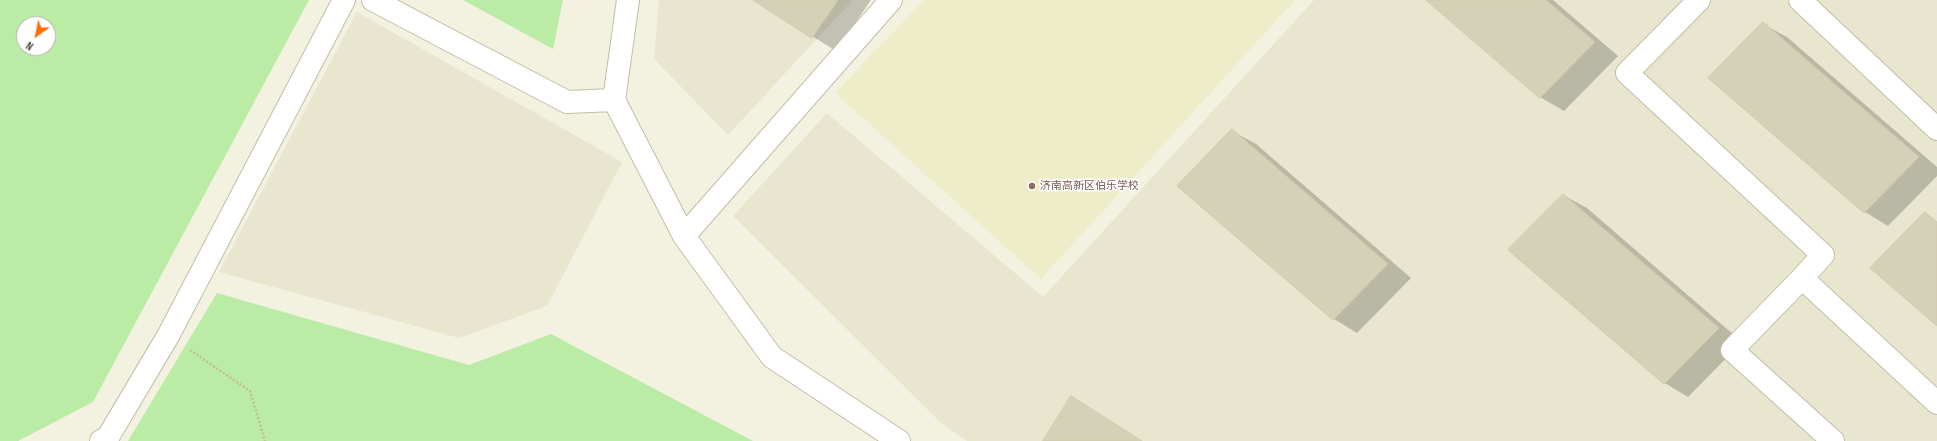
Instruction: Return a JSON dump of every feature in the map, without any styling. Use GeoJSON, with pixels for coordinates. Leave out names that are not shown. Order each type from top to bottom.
{"type":"FeatureCollection","features":[{"type":"Feature","properties":{"kind":"street"},"geometry":{"type":"LineString","coordinates":[[101,441],[108,437],[168,336],[344,0]]}},
{"type":"Feature","properties":{"kind":"street"},"geometry":{"type":"LineString","coordinates":[[373,0],[568,102],[614,100]]}},
{"type":"Feature","properties":{"kind":"street"},"geometry":{"type":"LineString","coordinates":[[628,0],[614,100],[684,236],[772,357],[899,441]]}},
{"type":"Feature","properties":{"kind":"street"},"geometry":{"type":"LineString","coordinates":[[684,236],[891,0]]}},
{"type":"Feature","properties":{"kind":"street"},"geometry":{"type":"LineString","coordinates":[[1699,0],[1626,73],[1823,255],[1732,350],[1832,441]]}},
{"type":"Feature","properties":{"kind":"street"},"geometry":{"type":"LineString","coordinates":[[1800,0],[1937,129]]}},
{"type":"Feature","properties":{"kind":"street"},"geometry":{"type":"LineString","coordinates":[[1802,278],[1937,403]]}},
{"type":"Feature","properties":{"kind":"path"},"geometry":{"type":"LineString","coordinates":[[168,336],[250,391],[266,441]]}},
{"type":"Feature","properties":{"kind":"shaded area"},"geometry":{"type":"Polygon","coordinates":[[[659,0],[853,0],[728,135],[654,59],[659,0]]]}},
{"type":"Feature","properties":{"kind":"shaded area","name":"济南高新区伯乐学校"},"geometry":{"type":"Polygon","coordinates":[[[924,0],[1295,0],[1041,279],[835,93],[924,0]]]}},
{"type":"Feature","properties":{"kind":"shaded area"},"geometry":{"type":"Polygon","coordinates":[[[1314,0],[1937,0],[1937,441],[967,441],[941,423],[733,216],[827,113],[1043,297],[1314,0]]]}},
{"type":"Feature","properties":{"kind":"shaded area"},"geometry":{"type":"Polygon","coordinates":[[[357,12],[622,162],[547,306],[459,338],[219,272],[357,12]]]}},
{"type":"Feature","properties":{"kind":"green space"},"geometry":{"type":"Polygon","coordinates":[[[0,0],[309,0],[93,402],[18,441],[0,441],[0,0]]]}},
{"type":"Feature","properties":{"kind":"green space"},"geometry":{"type":"Polygon","coordinates":[[[463,0],[563,0],[553,49],[463,0]]]}},
{"type":"Feature","properties":{"kind":"green space"},"geometry":{"type":"Polygon","coordinates":[[[217,293],[469,365],[551,334],[753,441],[128,441],[217,293]]]}},
{"type":"Feature","properties":{"kind":"building"},"geometry":{"type":"Polygon","coordinates":[[[753,0],[838,0],[812,38],[753,0]]]}},
{"type":"Feature","properties":{"kind":"building"},"geometry":{"type":"Polygon","coordinates":[[[1426,0],[1546,0],[1595,42],[1540,98],[1426,0]]]}},
{"type":"Feature","properties":{"kind":"building"},"geometry":{"type":"Polygon","coordinates":[[[1763,22],[1919,157],[1864,213],[1708,78],[1763,22]]]}},
{"type":"Feature","properties":{"kind":"building"},"geometry":{"type":"Polygon","coordinates":[[[1232,129],[1388,264],[1333,320],[1177,186],[1232,129]]]}},
{"type":"Feature","properties":{"kind":"building"},"geometry":{"type":"Polygon","coordinates":[[[1563,194],[1719,328],[1664,384],[1508,250],[1563,194]]]}},
{"type":"Feature","properties":{"kind":"building"},"geometry":{"type":"Polygon","coordinates":[[[1925,212],[1937,222],[1937,326],[1870,268],[1925,212]]]}},
{"type":"Feature","properties":{"kind":"building"},"geometry":{"type":"Polygon","coordinates":[[[1071,396],[1142,441],[1043,441],[1071,396]]]}},
{"type":"Feature","properties":{"kind":"place","name":"济南高新区伯乐学校"},"geometry":{"type":"Point","coordinates":[1032,186]}}]}
